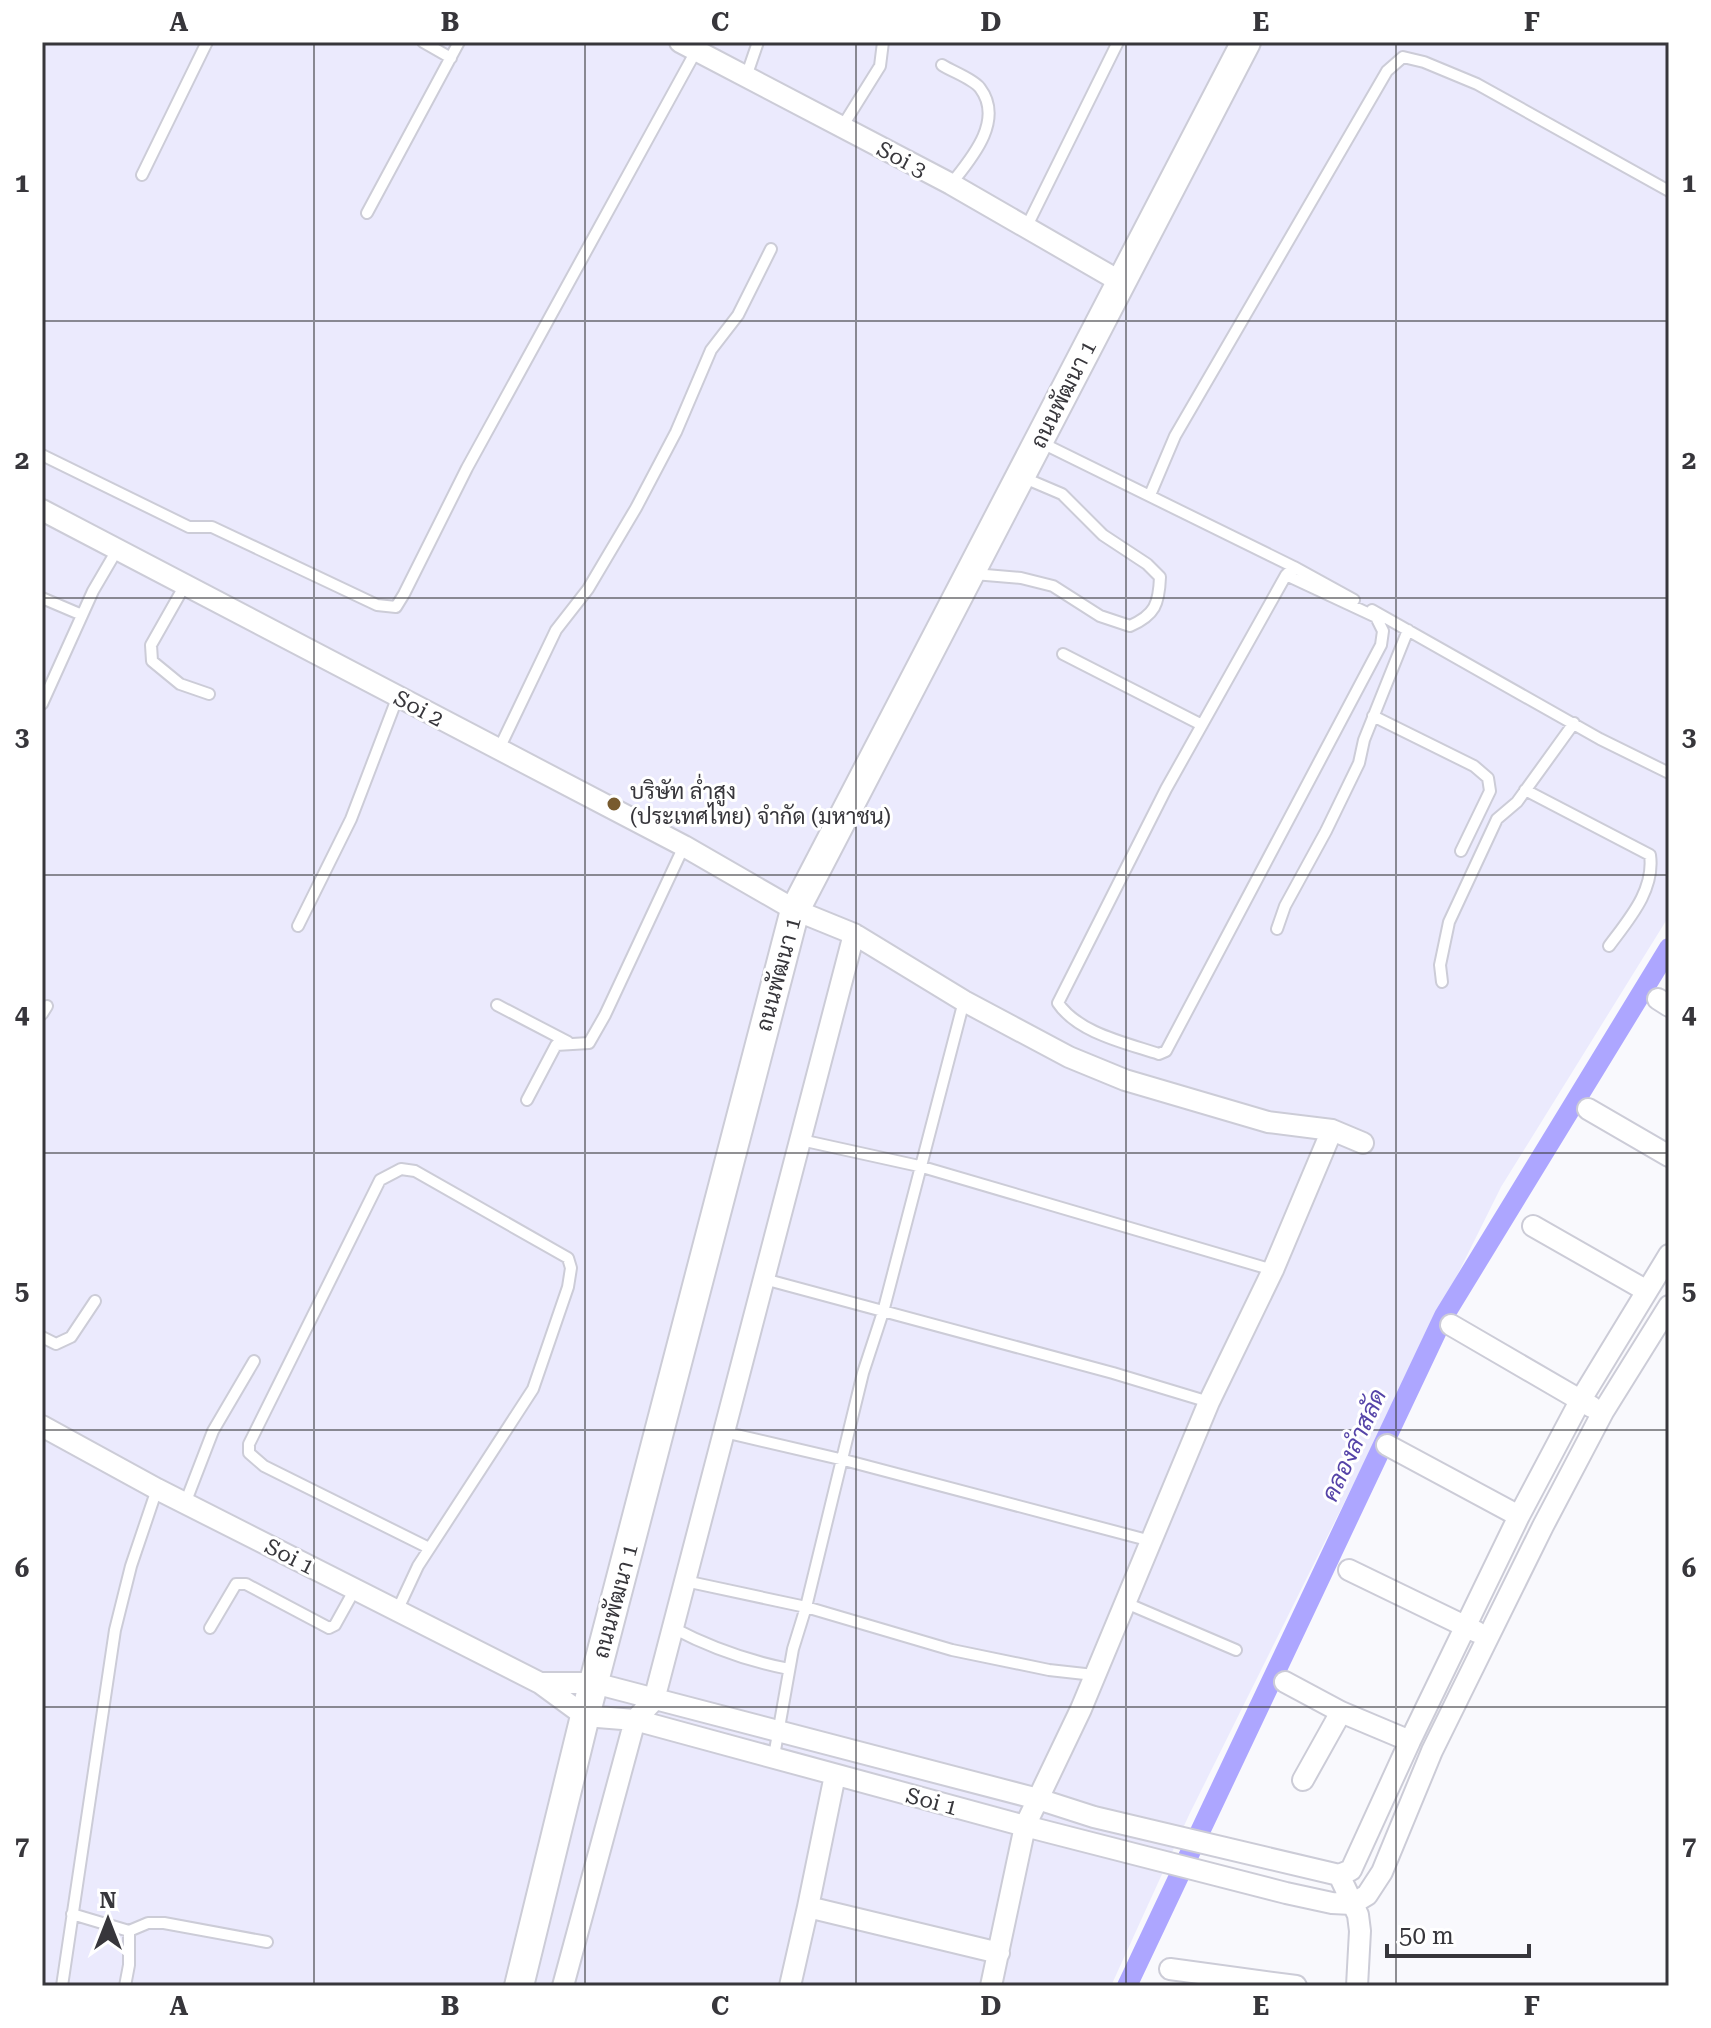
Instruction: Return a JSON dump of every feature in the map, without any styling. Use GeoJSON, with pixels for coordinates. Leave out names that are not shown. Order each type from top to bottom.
{"type":"FeatureCollection","features":[{"type":"Feature","properties":{"kind":"main road","name":"ถนนพัฒนา 1"},"geometry":{"type":"LineString","coordinates":[[519,1986],[585,1716],[795,910],[1246,42]]}},
{"type":"Feature","properties":{"kind":"street","name":"Soi 3"},"geometry":{"type":"LineString","coordinates":[[688,46],[951,184],[1121,282]]}},
{"type":"Feature","properties":{"kind":"street","name":"Soi 2"},"geometry":{"type":"LineString","coordinates":[[42,510],[684,846],[795,910],[854,934],[964,1001],[1069,1057],[1125,1080],[1268,1122],[1332,1130],[1363,1143]]}},
{"type":"Feature","properties":{"kind":"street"},"geometry":{"type":"LineString","coordinates":[[563,1986],[635,1720],[654,1700],[854,934]]}},
{"type":"Feature","properties":{"kind":"street"},"geometry":{"type":"LineString","coordinates":[[1588,1109],[1669,1156]]}},
{"type":"Feature","properties":{"kind":"street"},"geometry":{"type":"LineString","coordinates":[[991,1986],[1025,1826],[1126,1603],[1209,1402],[1273,1270],[1332,1130]]}},
{"type":"Feature","properties":{"kind":"street"},"geometry":{"type":"LineString","coordinates":[[1533,1226],[1647,1291]]}},
{"type":"Feature","properties":{"kind":"street"},"geometry":{"type":"LineString","coordinates":[[1357,1986],[1358,1915],[1342,1904],[1339,1875],[1351,1870],[1361,1851],[1410,1741],[1519,1516],[1580,1401],[1669,1255]]}},
{"type":"Feature","properties":{"kind":"street"},"geometry":{"type":"LineString","coordinates":[[1342,1904],[1367,1895],[1382,1872],[1432,1751],[1488,1636],[1603,1412],[1669,1306]]}},
{"type":"Feature","properties":{"kind":"street"},"geometry":{"type":"LineString","coordinates":[[1451,1325],[1603,1412]]}},
{"type":"Feature","properties":{"kind":"street","name":"Soi 1"},"geometry":{"type":"LineString","coordinates":[[42,1426],[157,1489],[540,1683],[585,1716],[635,1720],[1025,1826],[1342,1904]]}},
{"type":"Feature","properties":{"kind":"street"},"geometry":{"type":"LineString","coordinates":[[1387,1445],[1519,1516]]}},
{"type":"Feature","properties":{"kind":"street"},"geometry":{"type":"LineString","coordinates":[[1349,1570],[1488,1636]]}},
{"type":"Feature","properties":{"kind":"street"},"geometry":{"type":"LineString","coordinates":[[1285,1682],[1341,1712],[1410,1741]]}},
{"type":"Feature","properties":{"kind":"street","name":"Soi 1"},"geometry":{"type":"LineString","coordinates":[[540,1683],[594,1683],[1038,1799],[1094,1817],[1339,1875]]}},
{"type":"Feature","properties":{"kind":"street"},"geometry":{"type":"LineString","coordinates":[[1303,1780],[1341,1712]]}},
{"type":"Feature","properties":{"kind":"street"},"geometry":{"type":"LineString","coordinates":[[790,1986],[835,1775]]}},
{"type":"Feature","properties":{"kind":"street"},"geometry":{"type":"LineString","coordinates":[[808,1907],[999,1953]]}},
{"type":"Feature","properties":{"kind":"street"},"geometry":{"type":"LineString","coordinates":[[1170,1969],[1296,1986]]}},
{"type":"Feature","properties":{"kind":"lane"},"geometry":{"type":"LineString","coordinates":[[142,175],[207,42]]}},
{"type":"Feature","properties":{"kind":"lane"},"geometry":{"type":"LineString","coordinates":[[423,42],[451,58]]}},
{"type":"Feature","properties":{"kind":"lane"},"geometry":{"type":"LineString","coordinates":[[367,213],[459,42]]}},
{"type":"Feature","properties":{"kind":"lane"},"geometry":{"type":"LineString","coordinates":[[746,77],[758,42]]}},
{"type":"Feature","properties":{"kind":"lane"},"geometry":{"type":"LineString","coordinates":[[842,127],[880,66],[883,42]]}},
{"type":"Feature","properties":{"kind":"lane"},"geometry":{"type":"LineString","coordinates":[[1026,228],[1118,42]]}},
{"type":"Feature","properties":{"kind":"lane"},"geometry":{"type":"LineString","coordinates":[[42,455],[189,527],[212,527],[377,605],[396,607],[688,46]]}},
{"type":"Feature","properties":{"kind":"lane"},"geometry":{"type":"LineString","coordinates":[[1150,495],[1175,436],[1387,71],[1403,57],[1424,62],[1477,84],[1669,191]]}},
{"type":"Feature","properties":{"kind":"lane"},"geometry":{"type":"LineString","coordinates":[[942,65],[980,88],[988,119],[981,148],[951,184]]}},
{"type":"Feature","properties":{"kind":"lane"},"geometry":{"type":"LineString","coordinates":[[499,749],[556,630],[588,589],[636,508],[676,432],[711,350],[738,315],[771,249]]}},
{"type":"Feature","properties":{"kind":"lane"},"geometry":{"type":"LineString","coordinates":[[1038,441],[1150,495],[1376,617],[1383,631],[1381,645],[1166,1051],[1159,1054],[1087,1027],[1066,1015],[1058,1003],[1159,803],[1290,571]]}},
{"type":"Feature","properties":{"kind":"lane"},"geometry":{"type":"LineString","coordinates":[[970,573],[1021,578],[1053,586],[1100,616],[1130,626],[1147,618],[1160,598],[1160,577],[1147,564],[1103,535],[1062,494],[1020,476]]}},
{"type":"Feature","properties":{"kind":"lane"},"geometry":{"type":"LineString","coordinates":[[42,704],[93,591],[117,550]]}},
{"type":"Feature","properties":{"kind":"lane"},"geometry":{"type":"LineString","coordinates":[[1290,571],[1408,630],[1600,739],[1669,773]]}},
{"type":"Feature","properties":{"kind":"lane"},"geometry":{"type":"LineString","coordinates":[[185,585],[151,645],[152,661],[180,684],[209,694]]}},
{"type":"Feature","properties":{"kind":"lane"},"geometry":{"type":"LineString","coordinates":[[42,598],[82,615]]}},
{"type":"Feature","properties":{"kind":"lane"},"geometry":{"type":"LineString","coordinates":[[1277,929],[1285,906],[1359,763],[1373,716],[1408,630]]}},
{"type":"Feature","properties":{"kind":"lane"},"geometry":{"type":"LineString","coordinates":[[1063,654],[1202,725]]}},
{"type":"Feature","properties":{"kind":"lane"},"geometry":{"type":"LineString","coordinates":[[298,926],[351,819],[398,696]]}},
{"type":"Feature","properties":{"kind":"lane"},"geometry":{"type":"LineString","coordinates":[[1373,716],[1474,766],[1488,778],[1490,791],[1461,851]]}},
{"type":"Feature","properties":{"kind":"lane"},"geometry":{"type":"LineString","coordinates":[[1442,982],[1440,965],[1449,922],[1497,819],[1517,802],[1574,723]]}},
{"type":"Feature","properties":{"kind":"lane"},"geometry":{"type":"LineString","coordinates":[[1525,790],[1650,855],[1652,871],[1640,902],[1609,946]]}},
{"type":"Feature","properties":{"kind":"lane"},"geometry":{"type":"LineString","coordinates":[[527,1100],[556,1045],[589,1043],[684,846]]}},
{"type":"Feature","properties":{"kind":"lane"},"geometry":{"type":"LineString","coordinates":[[774,1756],[789,1669],[844,1460],[863,1373],[883,1312],[964,1001]]}},
{"type":"Feature","properties":{"kind":"lane"},"geometry":{"type":"LineString","coordinates":[[497,1005],[568,1042]]}},
{"type":"Feature","properties":{"kind":"lane"},"geometry":{"type":"LineString","coordinates":[[801,1140],[919,1166],[1273,1270]]}},
{"type":"Feature","properties":{"kind":"lane"},"geometry":{"type":"LineString","coordinates":[[397,1611],[429,1548],[533,1389],[557,1327],[571,1268],[568,1258],[415,1171],[401,1169],[380,1180],[249,1444],[249,1453],[264,1466],[429,1548]]}},
{"type":"Feature","properties":{"kind":"lane"},"geometry":{"type":"LineString","coordinates":[[764,1279],[1209,1402]]}},
{"type":"Feature","properties":{"kind":"lane"},"geometry":{"type":"LineString","coordinates":[[42,1337],[56,1344],[71,1337],[95,1301]]}},
{"type":"Feature","properties":{"kind":"lane"},"geometry":{"type":"LineString","coordinates":[[186,1501],[213,1431],[254,1361]]}},
{"type":"Feature","properties":{"kind":"lane"},"geometry":{"type":"LineString","coordinates":[[724,1432],[844,1460],[1151,1541]]}},
{"type":"Feature","properties":{"kind":"lane"},"geometry":{"type":"LineString","coordinates":[[62,1986],[115,1630],[131,1566],[157,1489]]}},
{"type":"Feature","properties":{"kind":"lane"},"geometry":{"type":"LineString","coordinates":[[685,1581],[806,1607],[952,1650],[1049,1670],[1094,1675]]}},
{"type":"Feature","properties":{"kind":"lane"},"geometry":{"type":"LineString","coordinates":[[210,1628],[236,1584],[246,1584],[329,1628],[335,1625],[355,1589]]}},
{"type":"Feature","properties":{"kind":"lane"},"geometry":{"type":"LineString","coordinates":[[1126,1603],[1236,1650]]}},
{"type":"Feature","properties":{"kind":"lane"},"geometry":{"type":"LineString","coordinates":[[673,1628],[706,1646],[756,1663],[789,1669]]}},
{"type":"Feature","properties":{"kind":"lane"},"geometry":{"type":"LineString","coordinates":[[72,1914],[129,1931],[148,1923],[164,1923],[267,1942]]}},
{"type":"Feature","properties":{"kind":"lane"},"geometry":{"type":"LineString","coordinates":[[125,1986],[129,1965],[129,1931]]}},
{"type":"Feature","properties":{"kind":"shaded area"},"geometry":{"type":"Polygon","coordinates":[[[42,42],[1669,42],[1669,916],[1501,1187],[1189,1815],[1111,1986],[42,1986],[42,42]]]}},
{"type":"Feature","properties":{"kind":"waterway","name":"คลองลำสลัด"},"geometry":{"type":"LineString","coordinates":[[1127,1986],[1444,1316],[1669,948]]}},
{"type":"Feature","properties":{"kind":"place","name":"บริษัท ล่ำสูง (ประเทศไทย) จำกัด (มหาชน)"},"geometry":{"type":"Point","coordinates":[614,804]}}]}
